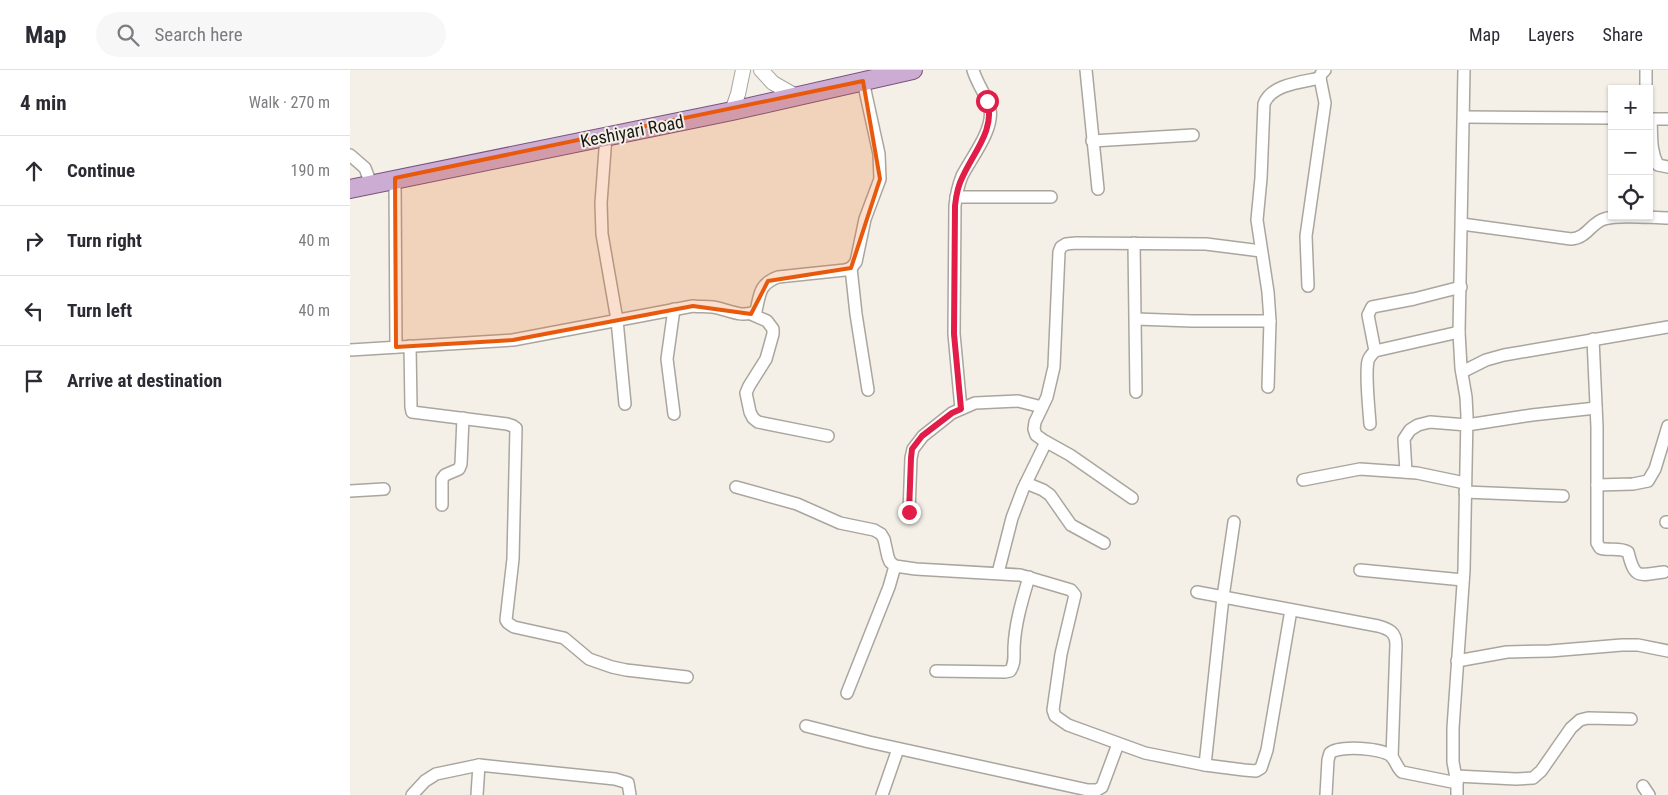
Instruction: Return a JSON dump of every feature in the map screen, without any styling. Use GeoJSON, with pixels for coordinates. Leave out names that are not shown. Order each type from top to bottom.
{"type":"FeatureCollection","features":[{"type":"Feature","properties":{"kind":"main road","name":"Keshiyari Road"},"geometry":{"type":"LineString","coordinates":[[350,188],[732,111],[913,70]]}},
{"type":"Feature","properties":{"kind":"street"},"geometry":{"type":"LineString","coordinates":[[732,111],[743,70]]}},
{"type":"Feature","properties":{"kind":"street"},"geometry":{"type":"LineString","coordinates":[[761,70],[773,83],[796,96]]}},
{"type":"Feature","properties":{"kind":"street"},"geometry":{"type":"LineString","coordinates":[[961,409],[954,334],[956,198],[962,176],[985,134],[990,116],[987,101],[979,86],[974,70]]}},
{"type":"Feature","properties":{"kind":"street"},"geometry":{"type":"LineString","coordinates":[[1086,70],[1098,189]]}},
{"type":"Feature","properties":{"kind":"street"},"geometry":{"type":"LineString","coordinates":[[1457,785],[1453,762],[1452,728],[1463,580],[1467,425],[1460,332],[1464,70]]}},
{"type":"Feature","properties":{"kind":"street"},"geometry":{"type":"LineString","coordinates":[[1646,70],[1646,85]]}},
{"type":"Feature","properties":{"kind":"street"},"geometry":{"type":"LineString","coordinates":[[1268,387],[1270,321],[1268,292],[1256,220],[1261,178],[1266,99],[1278,89],[1322,74],[1325,103],[1308,217],[1306,252],[1308,286]]}},
{"type":"Feature","properties":{"kind":"street"},"geometry":{"type":"LineString","coordinates":[[864,81],[879,154],[880,179],[864,219],[856,262],[852,268],[856,314],[868,390]]}},
{"type":"Feature","properties":{"kind":"street"},"geometry":{"type":"LineString","coordinates":[[1464,117],[1608,118]]}},
{"type":"Feature","properties":{"kind":"street"},"geometry":{"type":"LineString","coordinates":[[1653,119],[1668,119]]}},
{"type":"Feature","properties":{"kind":"street"},"geometry":{"type":"LineString","coordinates":[[1651,130],[1654,158],[1658,165],[1668,167]]}},
{"type":"Feature","properties":{"kind":"street"},"geometry":{"type":"LineString","coordinates":[[606,136],[601,204],[602,234],[617,320],[625,404]]}},
{"type":"Feature","properties":{"kind":"street"},"geometry":{"type":"LineString","coordinates":[[1092,141],[1193,136]]}},
{"type":"Feature","properties":{"kind":"street"},"geometry":{"type":"LineString","coordinates":[[350,155],[365,168],[371,184]]}},
{"type":"Feature","properties":{"kind":"street"},"geometry":{"type":"LineString","coordinates":[[395,178],[396,347]]}},
{"type":"Feature","properties":{"kind":"street"},"geometry":{"type":"LineString","coordinates":[[956,198],[1051,197]]}},
{"type":"Feature","properties":{"kind":"street"},"geometry":{"type":"LineString","coordinates":[[1462,224],[1578,239],[1603,219],[1612,217],[1668,218]]}},
{"type":"Feature","properties":{"kind":"street"},"geometry":{"type":"LineString","coordinates":[[1132,498],[1070,455],[1046,442],[1036,435],[1034,430],[1053,377],[1060,246],[1076,243],[1206,244],[1261,251]]}},
{"type":"Feature","properties":{"kind":"street"},"geometry":{"type":"LineString","coordinates":[[1134,243],[1136,392]]}},
{"type":"Feature","properties":{"kind":"street"},"geometry":{"type":"LineString","coordinates":[[751,314],[756,312],[762,287],[768,281],[778,277],[852,268]]}},
{"type":"Feature","properties":{"kind":"street"},"geometry":{"type":"LineString","coordinates":[[1375,351],[1368,316],[1372,307],[1461,287]]}},
{"type":"Feature","properties":{"kind":"street"},"geometry":{"type":"LineString","coordinates":[[350,350],[513,340],[674,309],[693,306],[713,307],[737,313],[751,314],[768,321],[773,329],[766,359],[746,393],[753,418],[758,422],[828,436]]}},
{"type":"Feature","properties":{"kind":"street"},"geometry":{"type":"LineString","coordinates":[[674,309],[667,359],[674,414]]}},
{"type":"Feature","properties":{"kind":"street"},"geometry":{"type":"LineString","coordinates":[[1136,319],[1270,321]]}},
{"type":"Feature","properties":{"kind":"street"},"geometry":{"type":"LineString","coordinates":[[1462,372],[1486,360],[1504,355],[1668,327]]}},
{"type":"Feature","properties":{"kind":"street"},"geometry":{"type":"LineString","coordinates":[[1370,424],[1368,361],[1375,351],[1460,332]]}},
{"type":"Feature","properties":{"kind":"street"},"geometry":{"type":"LineString","coordinates":[[1593,339],[1596,408],[1597,543],[1600,548],[1606,550],[1624,550],[1628,552],[1635,571],[1639,574],[1664,572]]}},
{"type":"Feature","properties":{"kind":"street"},"geometry":{"type":"LineString","coordinates":[[410,346],[412,412],[507,424],[516,428],[513,559],[506,620],[508,623],[514,627],[564,638],[589,659],[612,667],[686,677]]}},
{"type":"Feature","properties":{"kind":"street"},"geometry":{"type":"LineString","coordinates":[[909,512],[912,449],[922,436],[952,413],[976,403],[1028,402],[1042,407]]}},
{"type":"Feature","properties":{"kind":"street"},"geometry":{"type":"LineString","coordinates":[[1406,472],[1404,439],[1410,430],[1418,425],[1430,422],[1467,425],[1596,408]]}},
{"type":"Feature","properties":{"kind":"street"},"geometry":{"type":"LineString","coordinates":[[442,505],[442,479],[444,475],[459,469],[461,464],[463,418]]}},
{"type":"Feature","properties":{"kind":"street"},"geometry":{"type":"LineString","coordinates":[[1597,486],[1633,484],[1648,481],[1655,469],[1668,426]]}},
{"type":"Feature","properties":{"kind":"street"},"geometry":{"type":"LineString","coordinates":[[998,573],[1012,518],[1026,483],[1046,442]]}},
{"type":"Feature","properties":{"kind":"street"},"geometry":{"type":"LineString","coordinates":[[1303,480],[1360,469],[1406,472],[1465,488],[1563,496]]}},
{"type":"Feature","properties":{"kind":"street"},"geometry":{"type":"LineString","coordinates":[[1026,483],[1043,490],[1050,496],[1071,524],[1104,543]]}},
{"type":"Feature","properties":{"kind":"street"},"geometry":{"type":"LineString","coordinates":[[736,487],[797,504],[840,523],[874,530],[881,534],[890,562],[895,566],[1029,577],[1071,590],[1075,595],[1061,654],[1053,710],[1055,716],[1068,725],[1145,753],[1205,765],[1256,771],[1261,768],[1267,750],[1291,610]]}},
{"type":"Feature","properties":{"kind":"street"},"geometry":{"type":"LineString","coordinates":[[350,491],[384,490]]}},
{"type":"Feature","properties":{"kind":"street"},"geometry":{"type":"LineString","coordinates":[[1205,765],[1223,597],[1234,522]]}},
{"type":"Feature","properties":{"kind":"street"},"geometry":{"type":"LineString","coordinates":[[847,693],[895,566]]}},
{"type":"Feature","properties":{"kind":"street"},"geometry":{"type":"LineString","coordinates":[[1360,570],[1463,580]]}},
{"type":"Feature","properties":{"kind":"street"},"geometry":{"type":"LineString","coordinates":[[936,671],[1010,671],[1014,667],[1016,626],[1029,577]]}},
{"type":"Feature","properties":{"kind":"street"},"geometry":{"type":"LineString","coordinates":[[1198,592],[1378,626],[1388,629],[1393,633],[1396,638],[1396,645],[1392,757],[1402,772],[1457,785],[1533,778],[1541,771],[1571,728],[1580,720],[1588,718],[1631,719]]}},
{"type":"Feature","properties":{"kind":"street"},"geometry":{"type":"LineString","coordinates":[[1457,661],[1507,652],[1550,651],[1622,645],[1638,645],[1668,650]]}},
{"type":"Feature","properties":{"kind":"street"},"geometry":{"type":"LineString","coordinates":[[806,726],[898,749],[1088,790],[1097,790],[1102,787],[1118,744]]}},
{"type":"Feature","properties":{"kind":"street"},"geometry":{"type":"LineString","coordinates":[[1326,795],[1328,760],[1333,750],[1346,748],[1380,751],[1392,757]]}},
{"type":"Feature","properties":{"kind":"street"},"geometry":{"type":"LineString","coordinates":[[882,795],[898,749]]}},
{"type":"Feature","properties":{"kind":"street"},"geometry":{"type":"LineString","coordinates":[[412,795],[425,781],[436,774],[479,766],[615,779],[628,783],[630,795]]}},
{"type":"Feature","properties":{"kind":"street"},"geometry":{"type":"LineString","coordinates":[[476,795],[479,766]]}},
{"type":"Feature","properties":{"kind":"highlighted area"},"geometry":{"type":"Polygon","coordinates":[[[863,81],[880,179],[851,268],[768,281],[751,314],[693,306],[513,340],[396,347],[395,178],[863,81]]]}},
{"type":"Feature","properties":{"kind":"route"},"geometry":{"type":"LineString","coordinates":[[909,512],[912,449],[922,436],[952,413],[961,409],[954,334],[955,206],[962,176],[988,126],[990,109],[987,101]]}}]}
